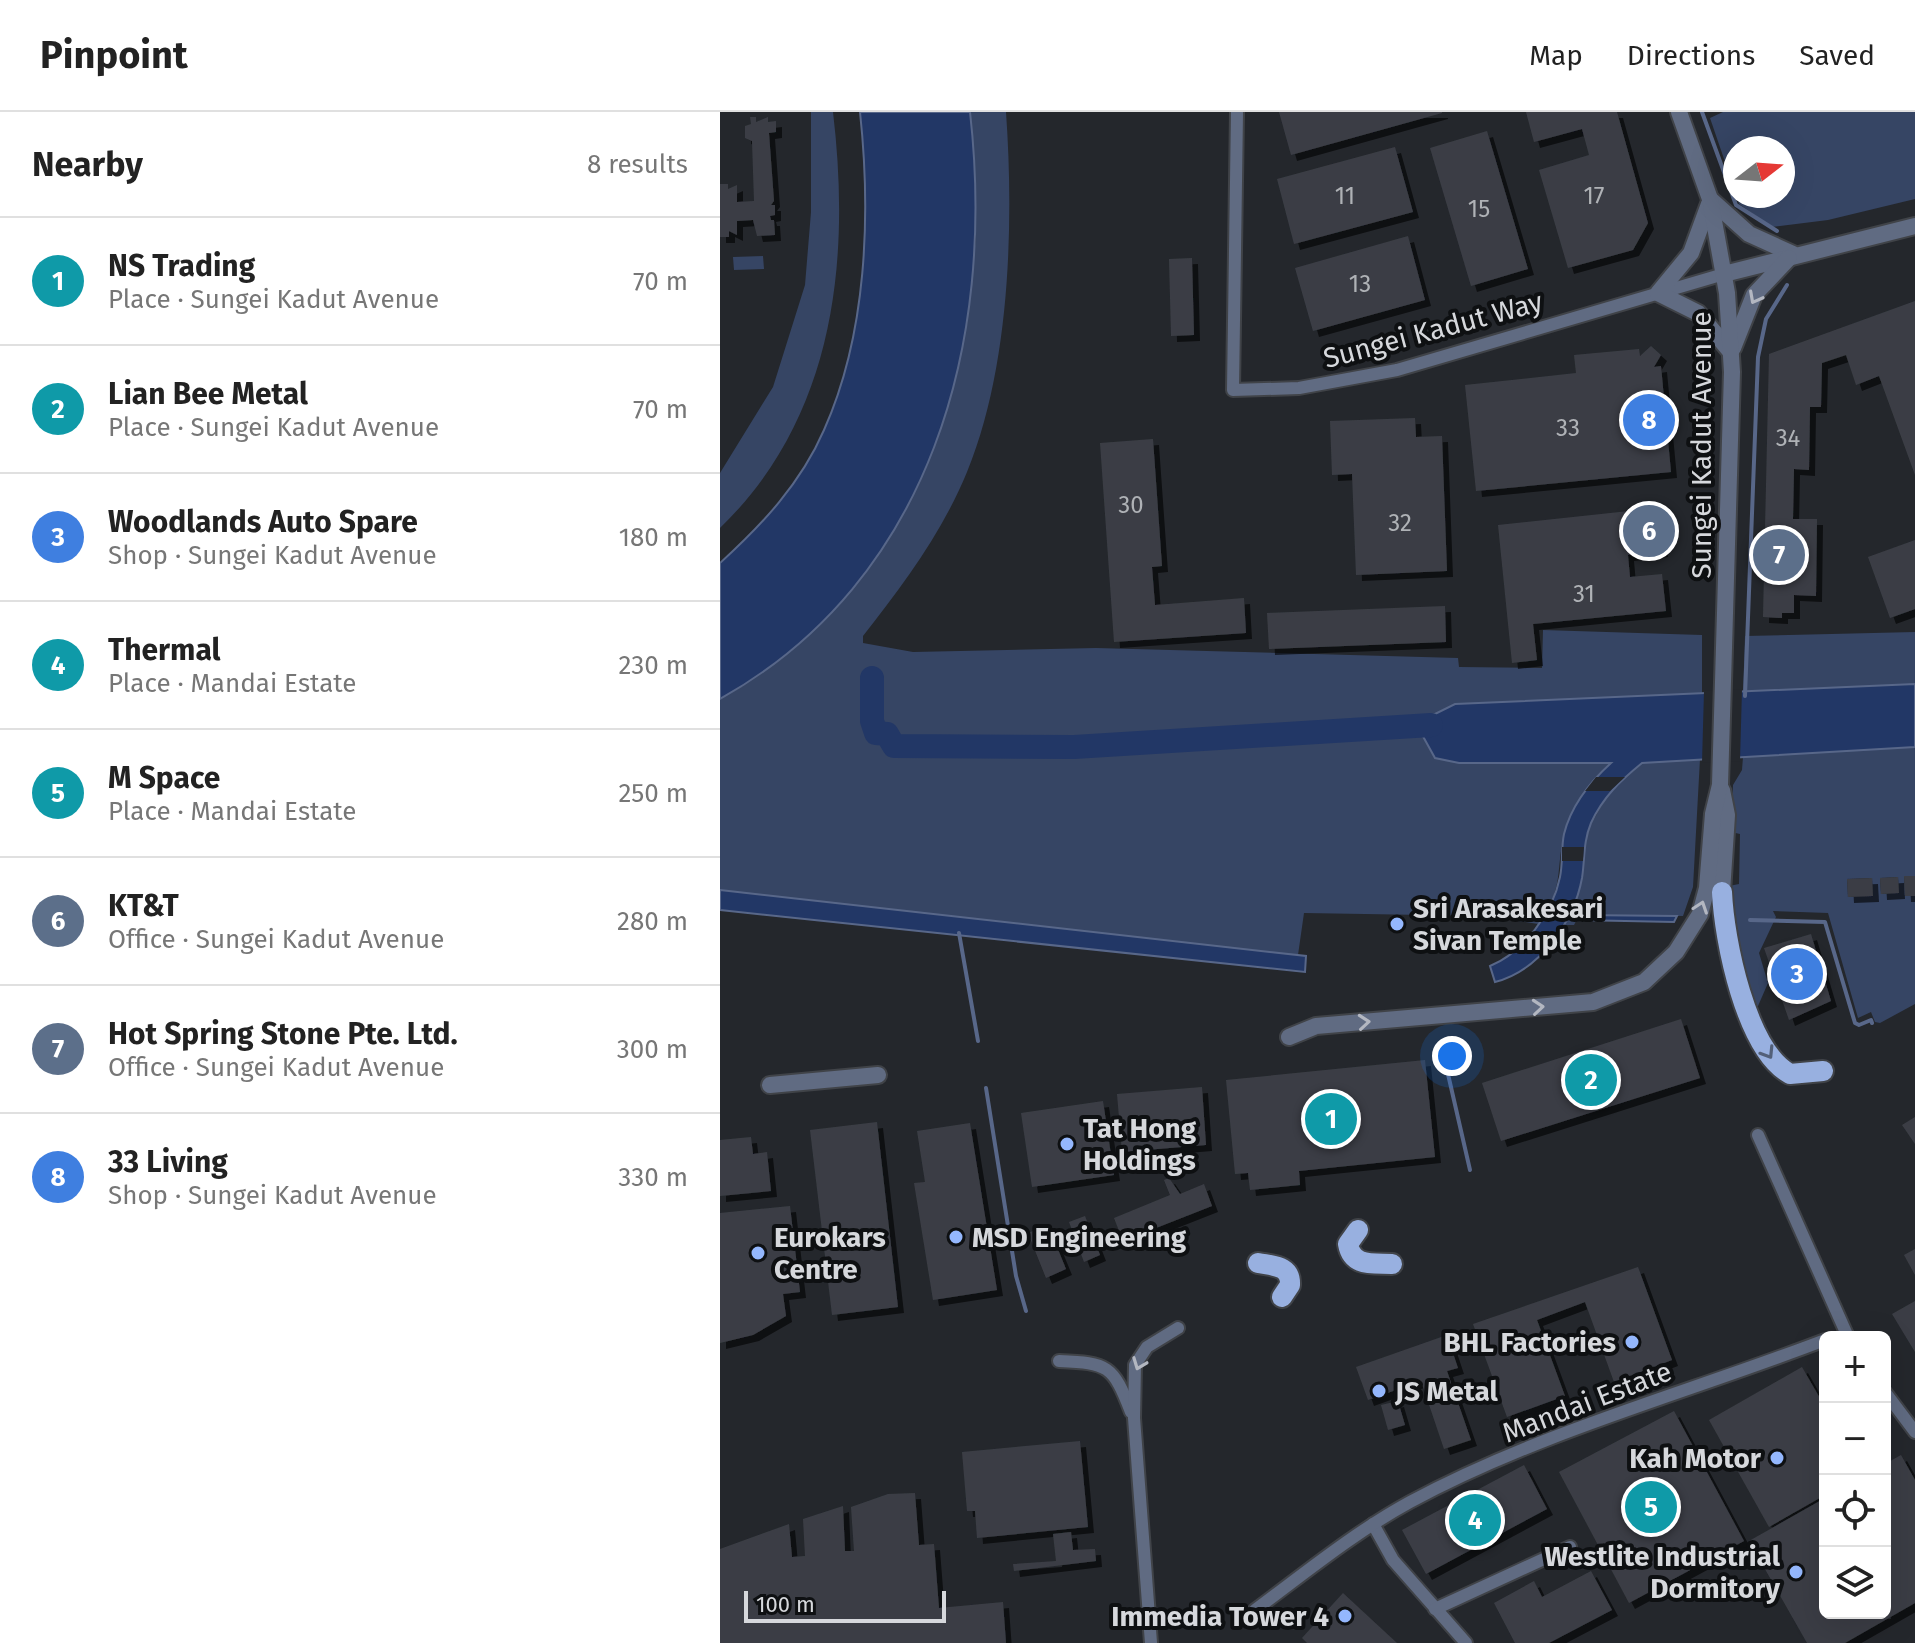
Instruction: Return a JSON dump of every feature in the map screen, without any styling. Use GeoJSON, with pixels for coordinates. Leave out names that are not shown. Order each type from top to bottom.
{"type":"FeatureCollection","features":[{"type":"Feature","properties":{"kind":"main road"},"geometry":{"type":"LineString","coordinates":[[1722,892],[1742,993],[1771,1060],[1790,1074],[1823,1071]]}},
{"type":"Feature","properties":{"kind":"main road"},"geometry":{"type":"LineString","coordinates":[[1358,1230],[1348,1244],[1352,1257],[1357,1261],[1392,1264]]}},
{"type":"Feature","properties":{"kind":"main road"},"geometry":{"type":"LineString","coordinates":[[1258,1263],[1282,1267],[1287,1272],[1290,1285],[1282,1297]]}},
{"type":"Feature","properties":{"kind":"street","name":"Sungei Kadut Way"},"geometry":{"type":"LineString","coordinates":[[1237,112],[1233,390],[1299,388],[1397,370],[1724,274]]}},
{"type":"Feature","properties":{"kind":"street","name":"Sungei Kadut Avenue"},"geometry":{"type":"LineString","coordinates":[[1289,1037],[1316,1026],[1593,1002],[1644,982],[1676,952],[1700,914],[1707,888],[1713,814],[1720,777],[1731,353],[1724,274],[1710,199],[1679,112]]}},
{"type":"Feature","properties":{"kind":"street"},"geometry":{"type":"LineString","coordinates":[[1710,199],[1749,234],[1793,254],[1754,295],[1731,353],[1698,313],[1658,293],[1691,253],[1710,199]]}},
{"type":"Feature","properties":{"kind":"street"},"geometry":{"type":"LineString","coordinates":[[1724,274],[1793,254],[1915,226]]}},
{"type":"Feature","properties":{"kind":"street","name":"Sungei Kadut Avenue"},"geometry":{"type":"LineString","coordinates":[[1720,777],[1727,815],[1722,892]]}},
{"type":"Feature","properties":{"kind":"street"},"geometry":{"type":"LineString","coordinates":[[770,1085],[878,1075]]}},
{"type":"Feature","properties":{"kind":"street"},"geometry":{"type":"LineString","coordinates":[[1758,1135],[1840,1331]]}},
{"type":"Feature","properties":{"kind":"street"},"geometry":{"type":"LineString","coordinates":[[1151,1643],[1134,1418],[1135,1365],[1147,1347],[1178,1328]]}},
{"type":"Feature","properties":{"kind":"street","name":"Mandai Estate"},"geometry":{"type":"LineString","coordinates":[[1255,1610],[1373,1524],[1420,1497],[1519,1452],[1819,1342]]}},
{"type":"Feature","properties":{"kind":"street"},"geometry":{"type":"LineString","coordinates":[[1059,1361],[1098,1363],[1111,1370],[1120,1382],[1134,1418]]}},
{"type":"Feature","properties":{"kind":"street"},"geometry":{"type":"LineString","coordinates":[[1891,1400],[1915,1432]]}},
{"type":"Feature","properties":{"kind":"street"},"geometry":{"type":"LineString","coordinates":[[1373,1524],[1393,1560],[1466,1643]]}},
{"type":"Feature","properties":{"kind":"street"},"geometry":{"type":"LineString","coordinates":[[1435,1609],[1570,1547]]}},
{"type":"Feature","properties":{"kind":"shaded area"},"geometry":{"type":"Polygon","coordinates":[[[811,112],[833,112],[838,169],[839,225],[835,281],[826,335],[811,388],[788,438],[758,485],[720,528],[720,473],[773,387],[805,285],[811,212],[811,112]]]}},
{"type":"Feature","properties":{"kind":"shaded area"},"geometry":{"type":"Polygon","coordinates":[[[860,112],[970,112],[975,198],[972,284],[958,367],[934,447],[899,521],[852,589],[793,649],[720,699],[720,563],[751,534],[804,468],[824,430],[849,354],[857,314],[865,233],[860,112]]]}},
{"type":"Feature","properties":{"kind":"shaded area"},"geometry":{"type":"Polygon","coordinates":[[[970,112],[1006,112],[1009,248],[1006,295],[992,388],[967,472],[946,516],[921,558],[863,636],[863,643],[913,652],[1096,648],[1458,658],[1459,667],[1542,668],[1543,630],[1702,635],[1702,695],[1455,704],[1427,718],[1401,721],[1420,731],[1459,763],[1612,763],[1589,786],[1571,814],[1564,835],[1556,889],[1538,924],[1486,916],[1304,913],[1298,955],[720,890],[720,699],[743,686],[967,325],[976,236],[970,112]]]}},
{"type":"Feature","properties":{"kind":"shaded area"},"geometry":{"type":"Polygon","coordinates":[[[1723,112],[1915,112],[1915,199],[1828,220],[1772,227],[1745,208],[1795,208],[1795,136],[1723,136],[1723,156],[1710,118],[1723,112]]]}},
{"type":"Feature","properties":{"kind":"shaded area"},"geometry":{"type":"Polygon","coordinates":[[[763,256],[764,269],[734,270],[733,257],[763,256]]]}},
{"type":"Feature","properties":{"kind":"shaded area"},"geometry":{"type":"Polygon","coordinates":[[[1915,632],[1915,684],[1743,693],[1745,636],[1915,632]]]}},
{"type":"Feature","properties":{"kind":"shaded area"},"geometry":{"type":"Polygon","coordinates":[[[1915,684],[1915,747],[1642,763],[1613,790],[1591,823],[1578,895],[1563,927],[1540,956],[1511,976],[1495,982],[1490,966],[1525,941],[1551,904],[1560,877],[1564,834],[1571,814],[1589,786],[1611,763],[1459,763],[1435,758],[1420,731],[1401,729],[1401,721],[1427,718],[1455,704],[1915,684]]]}},
{"type":"Feature","properties":{"kind":"shaded area"},"geometry":{"type":"Polygon","coordinates":[[[1915,747],[1915,876],[1904,877],[1905,896],[1915,896],[1915,1004],[1880,1023],[1875,1022],[1871,1012],[1858,1018],[1828,913],[1773,911],[1776,917],[1759,953],[1768,983],[1758,1006],[1752,1006],[1740,963],[1729,886],[1739,884],[1740,834],[1731,832],[1733,785],[1742,770],[1743,757],[1915,747]],[[1898,877],[1880,878],[1881,894],[1899,893],[1898,877]],[[1872,878],[1847,879],[1848,897],[1873,896],[1872,878]]]}},
{"type":"Feature","properties":{"kind":"shaded area"},"geometry":{"type":"Polygon","coordinates":[[[1700,759],[1693,887],[1683,916],[1579,915],[1574,925],[1562,925],[1582,878],[1584,847],[1590,826],[1610,791],[1642,763],[1700,759]]]}},
{"type":"Feature","properties":{"kind":"shaded area"},"geometry":{"type":"Polygon","coordinates":[[[720,890],[1306,956],[1305,972],[720,910],[720,890]]]}},
{"type":"Feature","properties":{"kind":"shaded area"},"geometry":{"type":"Polygon","coordinates":[[[1579,915],[1677,916],[1674,922],[1577,920],[1579,915]]]}},
{"type":"Feature","properties":{"kind":"pier"},"geometry":{"type":"Polygon","coordinates":[[[1742,689],[1740,761],[1702,763],[1704,691],[1742,689]]]}},
{"type":"Feature","properties":{"kind":"pier"},"geometry":{"type":"Polygon","coordinates":[[[1596,777],[1625,777],[1610,791],[1585,791],[1596,777]]]}},
{"type":"Feature","properties":{"kind":"pier"},"geometry":{"type":"Polygon","coordinates":[[[1562,847],[1584,847],[1583,861],[1562,861],[1562,847]]]}},
{"type":"Feature","properties":{"kind":"building"},"geometry":{"type":"Polygon","coordinates":[[[1279,112],[1442,112],[1442,113],[1291,155],[1279,112]]]}},
{"type":"Feature","properties":{"kind":"building"},"geometry":{"type":"Polygon","coordinates":[[[1526,112],[1617,112],[1648,223],[1633,250],[1568,268],[1539,170],[1589,155],[1582,129],[1534,142],[1526,112]]]}},
{"type":"Feature","properties":{"kind":"building"},"geometry":{"type":"Polygon","coordinates":[[[750,117],[756,117],[756,122],[768,117],[768,122],[776,121],[776,132],[769,133],[774,201],[771,205],[775,205],[775,215],[770,216],[774,220],[775,235],[757,236],[753,220],[737,221],[737,235],[729,231],[729,237],[720,237],[720,184],[728,184],[728,189],[737,185],[737,202],[754,201],[752,141],[745,138],[745,126],[751,124],[750,117]]]}},
{"type":"Feature","properties":{"kind":"building"},"geometry":{"type":"Polygon","coordinates":[[[1487,131],[1528,269],[1471,286],[1430,148],[1487,131]]]}},
{"type":"Feature","properties":{"kind":"building"},"geometry":{"type":"Polygon","coordinates":[[[1395,147],[1413,212],[1294,244],[1277,179],[1395,147]]]}},
{"type":"Feature","properties":{"kind":"building"},"geometry":{"type":"Polygon","coordinates":[[[1408,236],[1425,300],[1313,331],[1295,268],[1408,236]]]}},
{"type":"Feature","properties":{"kind":"building"},"geometry":{"type":"Polygon","coordinates":[[[1192,258],[1194,335],[1171,336],[1169,259],[1192,258]]]}},
{"type":"Feature","properties":{"kind":"building"},"geometry":{"type":"Polygon","coordinates":[[[1915,301],[1915,475],[1879,376],[1856,385],[1846,355],[1822,363],[1821,407],[1810,407],[1809,470],[1794,469],[1793,519],[1817,519],[1816,596],[1794,595],[1794,613],[1782,613],[1782,618],[1763,617],[1769,354],[1915,301]]]}},
{"type":"Feature","properties":{"kind":"building"},"geometry":{"type":"Polygon","coordinates":[[[1651,346],[1661,355],[1654,367],[1661,366],[1671,472],[1476,491],[1465,385],[1576,373],[1574,355],[1639,349],[1640,356],[1651,346]]]}},
{"type":"Feature","properties":{"kind":"building"},"geometry":{"type":"Polygon","coordinates":[[[1415,418],[1416,437],[1442,436],[1447,571],[1356,575],[1352,474],[1332,475],[1330,421],[1415,418]]]}},
{"type":"Feature","properties":{"kind":"building"},"geometry":{"type":"Polygon","coordinates":[[[1153,439],[1162,566],[1152,567],[1155,605],[1244,598],[1246,633],[1114,642],[1100,443],[1153,439]]]}},
{"type":"Feature","properties":{"kind":"building"},"geometry":{"type":"Polygon","coordinates":[[[1657,508],[1662,551],[1628,555],[1630,577],[1662,574],[1666,611],[1533,624],[1537,660],[1512,663],[1498,525],[1657,508]]]}},
{"type":"Feature","properties":{"kind":"building"},"geometry":{"type":"Polygon","coordinates":[[[1915,540],[1915,609],[1890,618],[1868,557],[1915,540]]]}},
{"type":"Feature","properties":{"kind":"building"},"geometry":{"type":"Polygon","coordinates":[[[1445,606],[1446,642],[1269,649],[1267,613],[1445,606]]]}},
{"type":"Feature","properties":{"kind":"building"},"geometry":{"type":"Polygon","coordinates":[[[1904,876],[1915,876],[1915,896],[1905,896],[1904,876]]]}},
{"type":"Feature","properties":{"kind":"building"},"geometry":{"type":"Polygon","coordinates":[[[1898,877],[1899,893],[1881,894],[1880,878],[1898,877]]]}},
{"type":"Feature","properties":{"kind":"building"},"geometry":{"type":"Polygon","coordinates":[[[1872,878],[1873,896],[1848,897],[1847,879],[1872,878]]]}},
{"type":"Feature","properties":{"kind":"building"},"geometry":{"type":"Polygon","coordinates":[[[1811,934],[1831,1001],[1789,1020],[1764,948],[1811,934]]]}},
{"type":"Feature","properties":{"kind":"building"},"geometry":{"type":"Polygon","coordinates":[[[1681,1019],[1700,1078],[1501,1141],[1482,1083],[1681,1019]]]}},
{"type":"Feature","properties":{"kind":"building"},"geometry":{"type":"Polygon","coordinates":[[[1425,1060],[1435,1157],[1299,1171],[1300,1185],[1250,1190],[1248,1173],[1235,1174],[1226,1080],[1425,1060]]]}},
{"type":"Feature","properties":{"kind":"building"},"geometry":{"type":"Polygon","coordinates":[[[1202,1087],[1206,1145],[1122,1152],[1117,1094],[1202,1087]]]}},
{"type":"Feature","properties":{"kind":"building","name":"Tat Hong Holdings"},"geometry":{"type":"Polygon","coordinates":[[[1103,1101],[1114,1175],[1032,1187],[1021,1113],[1103,1101]]]}},
{"type":"Feature","properties":{"kind":"building"},"geometry":{"type":"Polygon","coordinates":[[[1915,1117],[1915,1144],[1902,1125],[1915,1117]]]}},
{"type":"Feature","properties":{"kind":"building"},"geometry":{"type":"Polygon","coordinates":[[[877,1122],[898,1307],[832,1315],[810,1130],[877,1122]]]}},
{"type":"Feature","properties":{"kind":"building","name":"MSD Engineering"},"geometry":{"type":"Polygon","coordinates":[[[970,1123],[997,1290],[933,1300],[914,1183],[925,1182],[917,1131],[970,1123]]]}},
{"type":"Feature","properties":{"kind":"building"},"geometry":{"type":"Polygon","coordinates":[[[751,1137],[753,1154],[767,1152],[771,1191],[720,1196],[720,1140],[751,1137]]]}},
{"type":"Feature","properties":{"kind":"building"},"geometry":{"type":"Polygon","coordinates":[[[1169,1178],[1180,1194],[1204,1184],[1212,1206],[1123,1241],[1114,1218],[1170,1195],[1164,1180],[1169,1178]]]}},
{"type":"Feature","properties":{"kind":"building","name":"Eurokars Centre"},"geometry":{"type":"Polygon","coordinates":[[[790,1206],[800,1292],[783,1294],[786,1316],[753,1335],[720,1343],[720,1213],[790,1206]]]}},
{"type":"Feature","properties":{"kind":"building"},"geometry":{"type":"Polygon","coordinates":[[[1085,1216],[1100,1255],[1084,1262],[1069,1222],[1085,1216]]]}},
{"type":"Feature","properties":{"kind":"building"},"geometry":{"type":"Polygon","coordinates":[[[1048,1225],[1066,1269],[1046,1278],[1028,1233],[1048,1225]]]}},
{"type":"Feature","properties":{"kind":"building"},"geometry":{"type":"Polygon","coordinates":[[[1915,1249],[1915,1275],[1904,1255],[1915,1249]]]}},
{"type":"Feature","properties":{"kind":"building","name":"BHL Factories"},"geometry":{"type":"Polygon","coordinates":[[[1638,1267],[1672,1360],[1614,1382],[1585,1302],[1537,1320],[1565,1396],[1507,1417],[1473,1324],[1638,1267]]]}},
{"type":"Feature","properties":{"kind":"building"},"geometry":{"type":"Polygon","coordinates":[[[1915,1301],[1915,1352],[1892,1314],[1915,1301]]]}},
{"type":"Feature","properties":{"kind":"building","name":"JS Metal"},"geometry":{"type":"Polygon","coordinates":[[[1447,1335],[1458,1368],[1447,1371],[1471,1440],[1444,1449],[1421,1381],[1368,1400],[1356,1367],[1447,1335]]]}},
{"type":"Feature","properties":{"kind":"building","name":"Kah Motor"},"geometry":{"type":"Polygon","coordinates":[[[1802,1367],[1819,1397],[1819,1498],[1769,1527],[1709,1420],[1802,1367]]]}},
{"type":"Feature","properties":{"kind":"building"},"geometry":{"type":"Polygon","coordinates":[[[1398,1401],[1405,1425],[1388,1430],[1381,1405],[1398,1401]]]}},
{"type":"Feature","properties":{"kind":"building"},"geometry":{"type":"Polygon","coordinates":[[[1674,1411],[1744,1541],[1629,1603],[1559,1472],[1674,1411]]]}},
{"type":"Feature","properties":{"kind":"building"},"geometry":{"type":"Polygon","coordinates":[[[1080,1441],[1088,1527],[977,1538],[975,1511],[967,1511],[962,1452],[1080,1441]]]}},
{"type":"Feature","properties":{"kind":"building","name":"Westlite Industrial Dormitory"},"geometry":{"type":"Polygon","coordinates":[[[1901,1455],[1915,1480],[1915,1603],[1891,1617],[1891,1475],[1891,1461],[1901,1455]]]}},
{"type":"Feature","properties":{"kind":"building"},"geometry":{"type":"Polygon","coordinates":[[[1524,1465],[1547,1509],[1426,1574],[1402,1530],[1524,1465]]]}},
{"type":"Feature","properties":{"kind":"building"},"geometry":{"type":"Polygon","coordinates":[[[915,1493],[919,1545],[934,1544],[939,1608],[1003,1602],[1006,1643],[720,1643],[720,1549],[789,1524],[792,1557],[805,1556],[803,1519],[843,1506],[845,1551],[854,1551],[851,1507],[888,1494],[915,1493]]]}},
{"type":"Feature","properties":{"kind":"building","name":"Westlite Industrial Dormitory"},"geometry":{"type":"Polygon","coordinates":[[[1819,1501],[1819,1619],[1887,1619],[1845,1643],[1807,1643],[1749,1541],[1819,1501]]]}},
{"type":"Feature","properties":{"kind":"building"},"geometry":{"type":"Polygon","coordinates":[[[1071,1532],[1073,1550],[1095,1549],[1096,1561],[1014,1571],[1013,1564],[1056,1561],[1053,1534],[1071,1532]]]}},
{"type":"Feature","properties":{"kind":"building"},"geometry":{"type":"Polygon","coordinates":[[[1591,1571],[1612,1610],[1549,1643],[1515,1643],[1494,1603],[1534,1581],[1542,1597],[1591,1571]]]}},
{"type":"Feature","properties":{"kind":"building","name":"Immedia Tower 4"},"geometry":{"type":"Polygon","coordinates":[[[1343,1593],[1397,1643],[1307,1643],[1302,1638],[1343,1593]]]}},
{"type":"Feature","properties":{"kind":"waterway"},"geometry":{"type":"LineString","coordinates":[[1702,112],[1736,205],[1777,231]]}},
{"type":"Feature","properties":{"kind":"waterway"},"geometry":{"type":"LineString","coordinates":[[1745,696],[1758,357],[1766,319],[1787,285]]}},
{"type":"Feature","properties":{"kind":"waterway"},"geometry":{"type":"LineString","coordinates":[[872,678],[872,721],[876,733],[887,734],[894,746],[1074,747],[1431,725]]}},
{"type":"Feature","properties":{"kind":"waterway"},"geometry":{"type":"LineString","coordinates":[[1750,920],[1825,922],[1855,1023],[1859,1025],[1871,1020],[1872,1023]]}},
{"type":"Feature","properties":{"kind":"waterway"},"geometry":{"type":"LineString","coordinates":[[959,933],[978,1041]]}},
{"type":"Feature","properties":{"kind":"waterway"},"geometry":{"type":"LineString","coordinates":[[1442,1048],[1470,1170]]}},
{"type":"Feature","properties":{"kind":"waterway"},"geometry":{"type":"LineString","coordinates":[[986,1088],[1016,1276],[1026,1311]]}},
{"type":"Feature","properties":{"kind":"place","name":"33 Living"},"geometry":{"type":"Point","coordinates":[1649,420]}},
{"type":"Feature","properties":{"kind":"place","name":"KT&T"},"geometry":{"type":"Point","coordinates":[1649,531]}},
{"type":"Feature","properties":{"kind":"place","name":"Hot Spring Stone Pte. Ltd."},"geometry":{"type":"Point","coordinates":[1779,555]}},
{"type":"Feature","properties":{"kind":"place","name":"Sri Arasakesari Sivan Temple"},"geometry":{"type":"Point","coordinates":[1397,924]}},
{"type":"Feature","properties":{"kind":"place","name":"Woodlands Auto Spare"},"geometry":{"type":"Point","coordinates":[1797,974]}},
{"type":"Feature","properties":{"kind":"place","name":"Lian Bee Metal"},"geometry":{"type":"Point","coordinates":[1591,1080]}},
{"type":"Feature","properties":{"kind":"place","name":"NS Trading"},"geometry":{"type":"Point","coordinates":[1331,1119]}},
{"type":"Feature","properties":{"kind":"place","name":"Tat Hong Holdings"},"geometry":{"type":"Point","coordinates":[1067,1144]}},
{"type":"Feature","properties":{"kind":"place","name":"MSD Engineering"},"geometry":{"type":"Point","coordinates":[956,1237]}},
{"type":"Feature","properties":{"kind":"place","name":"Eurokars Centre"},"geometry":{"type":"Point","coordinates":[758,1253]}},
{"type":"Feature","properties":{"kind":"place","name":"BHL Factories"},"geometry":{"type":"Point","coordinates":[1632,1342]}},
{"type":"Feature","properties":{"kind":"place","name":"JS Metal"},"geometry":{"type":"Point","coordinates":[1379,1391]}},
{"type":"Feature","properties":{"kind":"place","name":"Kah Motor"},"geometry":{"type":"Point","coordinates":[1777,1458]}},
{"type":"Feature","properties":{"kind":"place","name":"M Space"},"geometry":{"type":"Point","coordinates":[1651,1507]}},
{"type":"Feature","properties":{"kind":"place","name":"Thermal"},"geometry":{"type":"Point","coordinates":[1475,1520]}},
{"type":"Feature","properties":{"kind":"place","name":"Westlite Industrial Dormitory"},"geometry":{"type":"Point","coordinates":[1796,1572]}},
{"type":"Feature","properties":{"kind":"place","name":"Immedia Tower 4"},"geometry":{"type":"Point","coordinates":[1345,1616]}}]}
